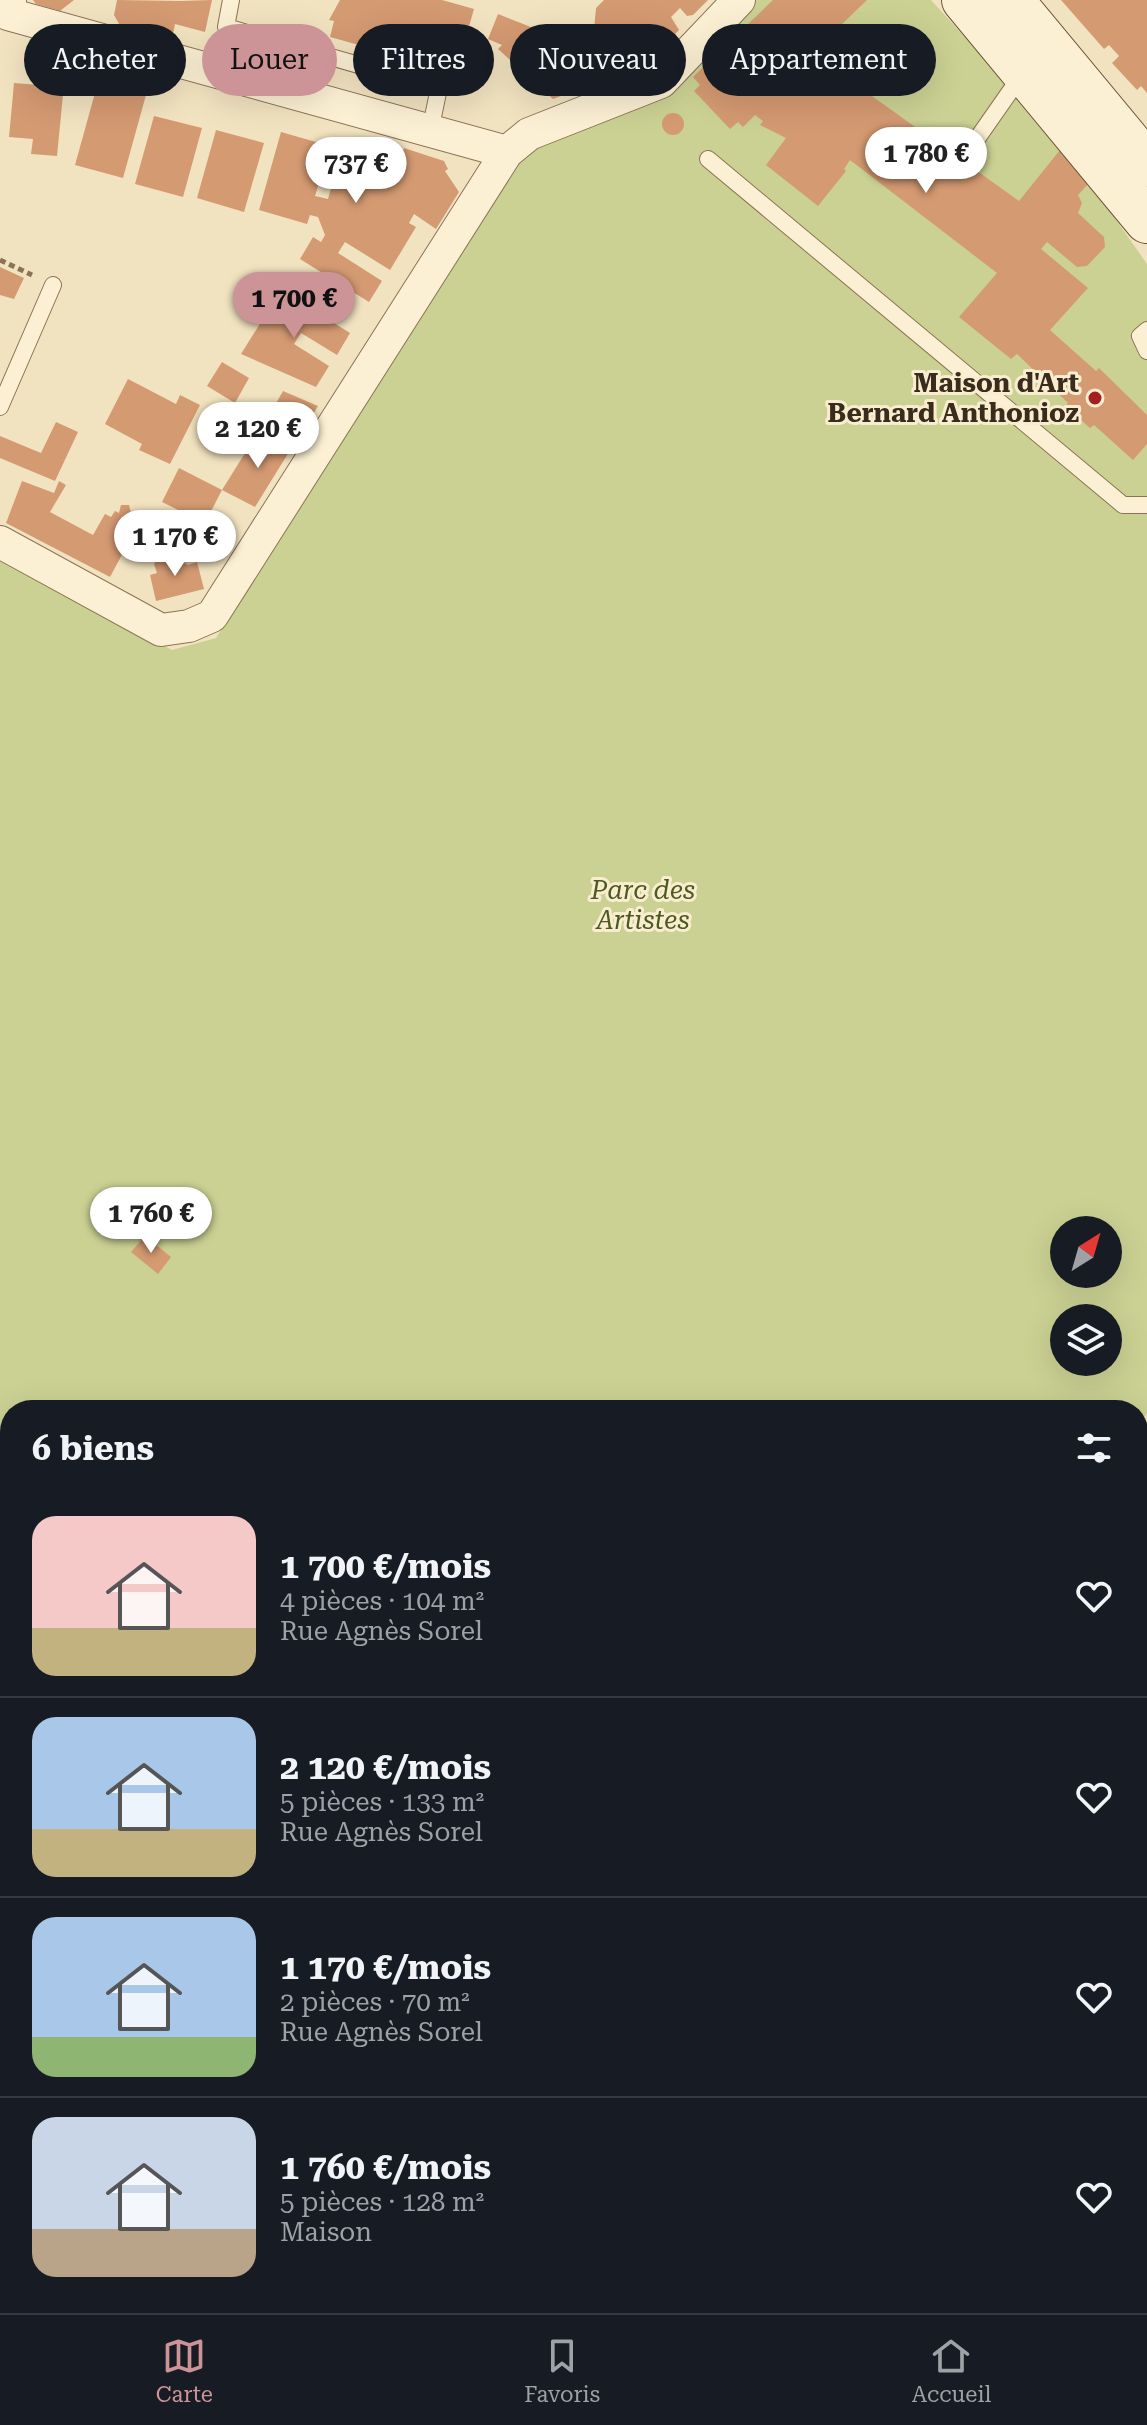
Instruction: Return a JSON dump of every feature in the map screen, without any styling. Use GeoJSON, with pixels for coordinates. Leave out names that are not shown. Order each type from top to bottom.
{"type":"FeatureCollection","features":[{"type":"Feature","properties":{"kind":"main road"},"geometry":{"type":"LineString","coordinates":[[964,0],[1147,221]]}},
{"type":"Feature","properties":{"kind":"main road"},"geometry":{"type":"LineString","coordinates":[[1011,0],[1147,164]]}},
{"type":"Feature","properties":{"kind":"street"},"geometry":{"type":"LineString","coordinates":[[0,542],[161,630],[189,626],[212,616],[507,152],[529,134],[661,82],[739,0]]}},
{"type":"Feature","properties":{"kind":"street"},"geometry":{"type":"LineString","coordinates":[[9,7],[507,152]]}},
{"type":"Feature","properties":{"kind":"lane"},"geometry":{"type":"LineString","coordinates":[[231,0],[226,27],[439,88],[430,131]]}},
{"type":"Feature","properties":{"kind":"lane"},"geometry":{"type":"LineString","coordinates":[[965,156],[1024,72]]}},
{"type":"Feature","properties":{"kind":"lane"},"geometry":{"type":"LineString","coordinates":[[708,159],[1123,505],[1147,505]]}},
{"type":"Feature","properties":{"kind":"lane"},"geometry":{"type":"LineString","coordinates":[[0,407],[53,285]]}},
{"type":"Feature","properties":{"kind":"lane"},"geometry":{"type":"LineString","coordinates":[[1147,330],[1140,336],[1147,351]]}},
{"type":"Feature","properties":{"kind":"path"},"geometry":{"type":"LineString","coordinates":[[0,260],[53,285]]}},
{"type":"Feature","properties":{"kind":"green space","name":"Parc des Artistes"},"geometry":{"type":"Polygon","coordinates":[[[753,0],[931,0],[1063,144],[1147,264],[1147,1400],[0,1400],[0,557],[172,650],[216,638],[519,151],[654,96],[686,96],[686,72],[702,55],[702,96],[936,96],[936,24],[731,24],[753,0]]]}},
{"type":"Feature","properties":{"kind":"building"},"geometry":{"type":"Polygon","coordinates":[[[33,0],[74,0],[60,11],[36,4],[33,0]]]}},
{"type":"Feature","properties":{"kind":"building"},"geometry":{"type":"Polygon","coordinates":[[[117,0],[212,0],[202,31],[186,27],[186,24],[119,24],[114,15],[117,0]]]}},
{"type":"Feature","properties":{"kind":"building"},"geometry":{"type":"Polygon","coordinates":[[[340,0],[442,0],[474,9],[470,24],[353,24],[353,43],[337,39],[337,24],[329,20],[340,0]]]}},
{"type":"Feature","properties":{"kind":"building"},"geometry":{"type":"Polygon","coordinates":[[[604,0],[708,0],[693,15],[687,16],[680,8],[671,17],[675,24],[594,24],[596,8],[604,0]]]}},
{"type":"Feature","properties":{"kind":"building"},"geometry":{"type":"Polygon","coordinates":[[[773,0],[867,0],[842,24],[748,24],[773,0]]]}},
{"type":"Feature","properties":{"kind":"building"},"geometry":{"type":"Polygon","coordinates":[[[1061,0],[1147,0],[1147,93],[1141,86],[1137,90],[1112,63],[1119,56],[1109,45],[1104,49],[1061,0]]]}},
{"type":"Feature","properties":{"kind":"building"},"geometry":{"type":"Polygon","coordinates":[[[498,14],[523,24],[510,24],[510,60],[498,49],[502,45],[494,42],[494,24],[498,14]]]}},
{"type":"Feature","properties":{"kind":"building"},"geometry":{"type":"Polygon","coordinates":[[[702,68],[702,96],[872,96],[950,152],[954,147],[976,164],[973,168],[1019,201],[1060,150],[1088,184],[1078,195],[1082,203],[1078,213],[1104,237],[1105,247],[1087,266],[1077,267],[1047,242],[1041,249],[1088,288],[1050,330],[1096,371],[1099,368],[1147,415],[1147,444],[1133,460],[1094,425],[1090,428],[1065,406],[1068,403],[1017,354],[1011,359],[959,317],[997,273],[850,160],[844,169],[846,171],[818,206],[766,165],[786,138],[760,125],[763,121],[755,115],[743,127],[738,122],[730,129],[694,91],[700,85],[693,77],[702,68]]]}},
{"type":"Feature","properties":{"kind":"building"},"geometry":{"type":"Polygon","coordinates":[[[14,83],[24,84],[24,96],[63,96],[57,156],[31,154],[33,139],[9,137],[14,83]]]}},
{"type":"Feature","properties":{"kind":"building"},"geometry":{"type":"Polygon","coordinates":[[[94,96],[146,96],[123,178],[75,165],[94,96]]]}},
{"type":"Feature","properties":{"kind":"building"},"geometry":{"type":"Polygon","coordinates":[[[673,113],[681,116],[684,124],[681,132],[673,135],[665,132],[662,124],[665,116],[673,113]]]}},
{"type":"Feature","properties":{"kind":"building"},"geometry":{"type":"Polygon","coordinates":[[[154,116],[202,128],[183,197],[135,184],[154,116]]]}},
{"type":"Feature","properties":{"kind":"building"},"geometry":{"type":"Polygon","coordinates":[[[216,130],[264,143],[244,212],[197,198],[216,130]]]}},
{"type":"Feature","properties":{"kind":"building"},"geometry":{"type":"Polygon","coordinates":[[[281,132],[330,146],[315,196],[328,199],[342,150],[390,163],[388,170],[397,174],[404,148],[444,161],[448,169],[445,171],[459,192],[436,229],[414,214],[409,223],[416,227],[390,270],[345,242],[338,253],[382,281],[369,302],[300,259],[313,237],[321,242],[325,235],[318,217],[310,215],[307,224],[259,210],[281,132]]]}},
{"type":"Feature","properties":{"kind":"building"},"geometry":{"type":"Polygon","coordinates":[[[0,267],[24,278],[14,299],[0,295],[0,267]]]}},
{"type":"Feature","properties":{"kind":"building"},"geometry":{"type":"Polygon","coordinates":[[[281,290],[350,333],[337,355],[301,333],[294,344],[329,366],[316,387],[241,354],[261,322],[264,324],[271,313],[267,311],[281,290]]]}},
{"type":"Feature","properties":{"kind":"building"},"geometry":{"type":"Polygon","coordinates":[[[222,362],[249,378],[235,403],[207,386],[222,362]]]}},
{"type":"Feature","properties":{"kind":"building"},"geometry":{"type":"Polygon","coordinates":[[[128,379],[176,404],[180,395],[200,405],[170,464],[139,450],[142,444],[105,424],[128,379]]]}},
{"type":"Feature","properties":{"kind":"building"},"geometry":{"type":"Polygon","coordinates":[[[283,391],[318,406],[306,426],[274,407],[283,391]]]}},
{"type":"Feature","properties":{"kind":"building"},"geometry":{"type":"Polygon","coordinates":[[[56,422],[78,432],[55,481],[0,458],[0,436],[41,453],[56,422]]]}},
{"type":"Feature","properties":{"kind":"building"},"geometry":{"type":"Polygon","coordinates":[[[286,433],[297,439],[255,507],[222,490],[255,437],[276,449],[286,433]]]}},
{"type":"Feature","properties":{"kind":"building"},"geometry":{"type":"Polygon","coordinates":[[[179,468],[222,490],[205,523],[162,502],[179,468]]]}},
{"type":"Feature","properties":{"kind":"building"},"geometry":{"type":"Polygon","coordinates":[[[22,481],[54,493],[59,481],[66,485],[50,512],[93,535],[105,514],[111,517],[115,511],[119,513],[121,505],[129,505],[131,513],[126,517],[139,523],[110,577],[6,523],[22,481]]]}},
{"type":"Feature","properties":{"kind":"building"},"geometry":{"type":"Polygon","coordinates":[[[161,551],[188,565],[197,562],[204,589],[156,601],[150,575],[157,573],[154,564],[161,551]]]}},
{"type":"Feature","properties":{"kind":"building"},"geometry":{"type":"Polygon","coordinates":[[[145,1236],[171,1257],[158,1274],[131,1252],[145,1236]]]}},
{"type":"Feature","properties":{"kind":"place","name":"Maison d'Art Bernard Anthonioz"},"geometry":{"type":"Point","coordinates":[1095,398]}}]}
